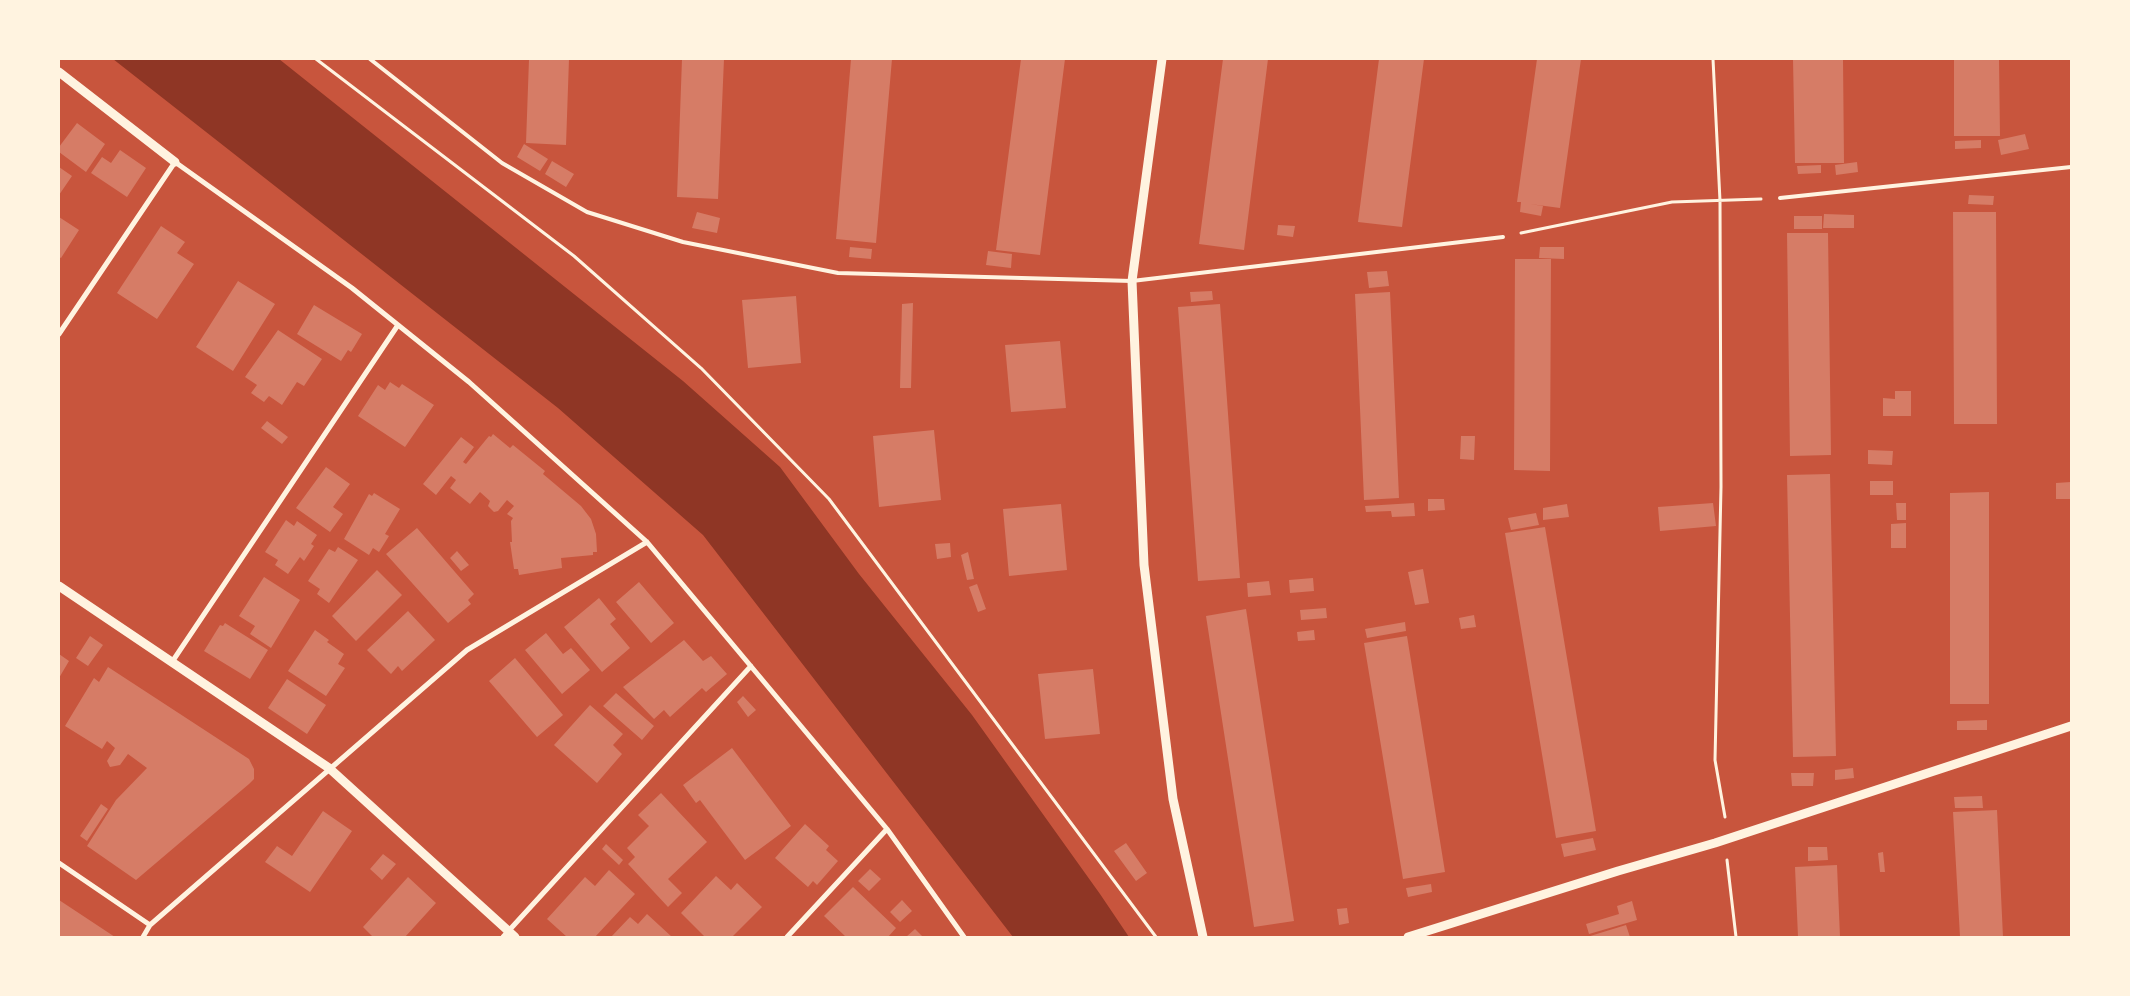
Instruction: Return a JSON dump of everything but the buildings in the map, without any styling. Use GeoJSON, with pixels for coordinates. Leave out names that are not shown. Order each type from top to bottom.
{"type":"FeatureCollection","features":[{"type":"Feature","properties":{"kind":"street"},"geometry":{"type":"LineString","coordinates":[[1162,59],[1132,281],[1144,565],[1173,799],[1204,937]]}},
{"type":"Feature","properties":{"kind":"street"},"geometry":{"type":"LineString","coordinates":[[59,72],[175,162],[352,288],[398,324],[469,382],[648,542],[887,829],[964,937]]}},
{"type":"Feature","properties":{"kind":"street"},"geometry":{"type":"LineString","coordinates":[[59,334],[175,162]]}},
{"type":"Feature","properties":{"kind":"street"},"geometry":{"type":"LineString","coordinates":[[172,662],[398,324]]}},
{"type":"Feature","properties":{"kind":"street"},"geometry":{"type":"LineString","coordinates":[[143,937],[150,925],[329,768],[468,650],[648,542]]}},
{"type":"Feature","properties":{"kind":"street"},"geometry":{"type":"LineString","coordinates":[[59,586],[329,768],[509,935],[751,666]]}},
{"type":"Feature","properties":{"kind":"street"},"geometry":{"type":"LineString","coordinates":[[1408,937],[1728,838],[2071,726]]}},
{"type":"Feature","properties":{"kind":"street"},"geometry":{"type":"LineString","coordinates":[[787,937],[887,829]]}},
{"type":"Feature","properties":{"kind":"street"},"geometry":{"type":"LineString","coordinates":[[59,863],[150,925]]}},
{"type":"Feature","properties":{"kind":"lane"},"geometry":{"type":"LineString","coordinates":[[370,59],[502,163],[587,212],[683,242],[838,273],[1132,281],[1503,236]]}},
{"type":"Feature","properties":{"kind":"lane"},"geometry":{"type":"LineString","coordinates":[[1780,198],[2071,167]]}},
{"type":"Feature","properties":{"kind":"path"},"geometry":{"type":"LineString","coordinates":[[316,59],[574,256],[701,368],[829,499],[1156,937]]}},
{"type":"Feature","properties":{"kind":"path"},"geometry":{"type":"LineString","coordinates":[[1713,59],[1720,202],[1721,487],[1715,760],[1728,838],[1727,868],[1736,937]]}},
{"type":"Feature","properties":{"kind":"path"},"geometry":{"type":"LineString","coordinates":[[1503,236],[1672,202],[1720,202],[1780,198]]}},
{"type":"Feature","properties":{"kind":"shaded area"},"geometry":{"type":"Polygon","coordinates":[[[113,59],[279,59],[683,381],[780,467],[859,574],[972,715],[1129,937],[1013,937],[703,535],[558,408],[113,59]]]}}]}
